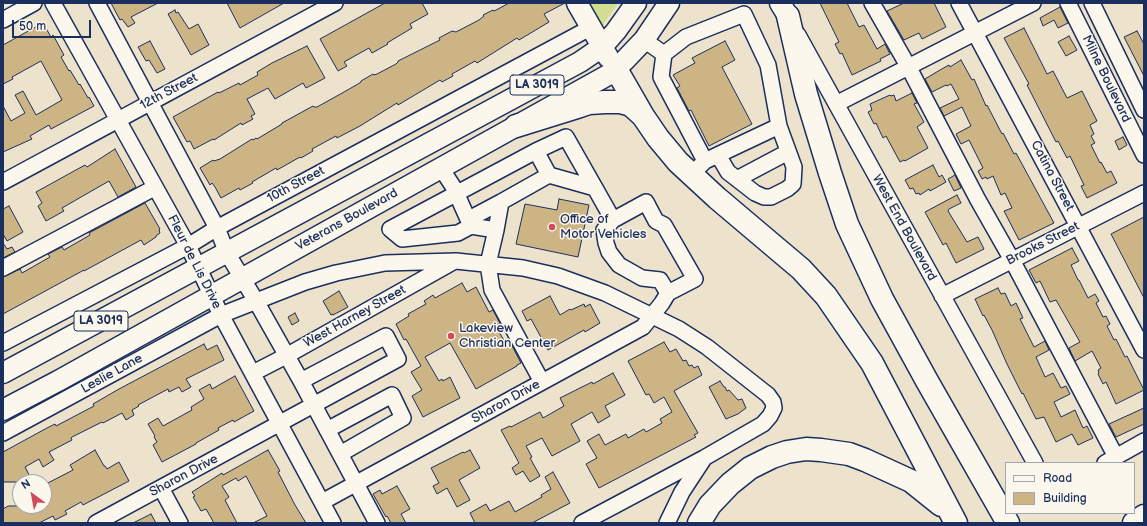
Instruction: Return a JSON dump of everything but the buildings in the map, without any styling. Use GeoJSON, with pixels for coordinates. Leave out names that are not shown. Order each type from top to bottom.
{"type":"FeatureCollection","features":[{"type":"Feature","properties":{"kind":"highway"},"geometry":{"type":"LineString","coordinates":[[784,10],[806,94],[830,173],[848,224],[882,299],[1008,523]]}},
{"type":"Feature","properties":{"kind":"highway"},"geometry":{"type":"LineString","coordinates":[[616,69],[643,116],[658,138],[678,162],[705,164],[826,296],[872,363],[952,517]]}},
{"type":"Feature","properties":{"kind":"highway"},"geometry":{"type":"LineString","coordinates":[[516,126],[583,105],[605,102],[620,102],[631,105],[643,116]]}},
{"type":"Feature","properties":{"kind":"highway"},"geometry":{"type":"LineString","coordinates":[[699,523],[710,505],[730,484],[750,468],[772,457],[787,452],[806,449],[849,454],[911,481],[952,517]]}},
{"type":"Feature","properties":{"kind":"highway"},"geometry":{"type":"LineString","coordinates":[[1134,523],[1144,516]]}},
{"type":"Feature","properties":{"kind":"main road"},"geometry":{"type":"LineString","coordinates":[[578,3],[590,28],[616,69]]}},
{"type":"Feature","properties":{"kind":"main road","name":"LA 3019"},"geometry":{"type":"LineString","coordinates":[[3,374],[580,62],[602,47],[616,31],[636,3]]}},
{"type":"Feature","properties":{"kind":"main road"},"geometry":{"type":"LineString","coordinates":[[644,40],[639,35],[637,30],[642,10],[648,3]]}},
{"type":"Feature","properties":{"kind":"main road","name":"Veterans Boulevard"},"geometry":{"type":"LineString","coordinates":[[3,410],[58,381],[595,82],[616,69],[644,40],[669,3]]}},
{"type":"Feature","properties":{"kind":"main road"},"geometry":{"type":"LineString","coordinates":[[429,144],[441,168]]}},
{"type":"Feature","properties":{"kind":"street"},"geometry":{"type":"LineString","coordinates":[[3,20],[34,3]]}},
{"type":"Feature","properties":{"kind":"street","name":"Fleur de Lis Drive"},"geometry":{"type":"LineString","coordinates":[[53,3],[154,188],[188,246],[221,314],[333,523]]}},
{"type":"Feature","properties":{"kind":"street"},"geometry":{"type":"LineString","coordinates":[[97,3],[216,228],[226,253],[256,301],[301,381],[377,523]]}},
{"type":"Feature","properties":{"kind":"street","name":"12th Street"},"geometry":{"type":"LineString","coordinates":[[3,182],[335,3]]}},
{"type":"Feature","properties":{"kind":"street"},"geometry":{"type":"LineString","coordinates":[[872,3],[908,66],[978,200],[1012,260],[1110,460],[1144,442]]}},
{"type":"Feature","properties":{"kind":"street","name":"Catina Street"},"geometry":{"type":"LineString","coordinates":[[959,3],[1144,350]]}},
{"type":"Feature","properties":{"kind":"street"},"geometry":{"type":"LineString","coordinates":[[836,104],[1033,3]]}},
{"type":"Feature","properties":{"kind":"street","name":"Milne Boulevard"},"geometry":{"type":"LineString","coordinates":[[1068,3],[1144,155]]}},
{"type":"Feature","properties":{"kind":"street","name":"Milne Boulevard"},"geometry":{"type":"LineString","coordinates":[[1092,3],[1142,102]]}},
{"type":"Feature","properties":{"kind":"street","name":"West End Boulevard"},"geometry":{"type":"LineString","coordinates":[[784,10],[1031,458]]}},
{"type":"Feature","properties":{"kind":"street"},"geometry":{"type":"LineString","coordinates":[[744,14],[768,65],[779,126],[794,167],[793,184],[787,189],[771,197],[764,197],[755,193],[728,172],[705,164],[661,77],[664,54],[686,37],[744,14]]}},
{"type":"Feature","properties":{"kind":"street","name":"10th Street"},"geometry":{"type":"LineString","coordinates":[[3,343],[188,246],[216,228],[590,28]]}},
{"type":"Feature","properties":{"kind":"street"},"geometry":{"type":"LineString","coordinates":[[644,40],[664,54]]}},
{"type":"Feature","properties":{"kind":"street"},"geometry":{"type":"LineString","coordinates":[[1120,109],[1142,102]]}},
{"type":"Feature","properties":{"kind":"street"},"geometry":{"type":"LineString","coordinates":[[705,164],[779,126]]}},
{"type":"Feature","properties":{"kind":"street"},"geometry":{"type":"LineString","coordinates":[[595,188],[549,175],[501,202],[458,233],[402,239],[390,229],[457,192],[566,137],[595,188],[613,220]]}},
{"type":"Feature","properties":{"kind":"street"},"geometry":{"type":"LineString","coordinates":[[536,151],[549,175]]}},
{"type":"Feature","properties":{"kind":"street"},"geometry":{"type":"LineString","coordinates":[[737,179],[788,152]]}},
{"type":"Feature","properties":{"kind":"street"},"geometry":{"type":"LineString","coordinates":[[441,168],[457,192],[470,223]]}},
{"type":"Feature","properties":{"kind":"street"},"geometry":{"type":"LineString","coordinates":[[3,268],[154,188]]}},
{"type":"Feature","properties":{"kind":"street","name":"Brooks Street"},"geometry":{"type":"LineString","coordinates":[[942,296],[1144,193]]}},
{"type":"Feature","properties":{"kind":"street"},"geometry":{"type":"LineString","coordinates":[[501,202],[488,264],[492,290],[542,382]]}},
{"type":"Feature","properties":{"kind":"street"},"geometry":{"type":"LineString","coordinates":[[646,202],[656,221],[664,225],[695,279],[668,293],[660,280],[642,278],[619,265],[609,252],[604,230],[613,220],[646,202]]}},
{"type":"Feature","properties":{"kind":"street"},"geometry":{"type":"LineString","coordinates":[[470,223],[496,230]]}},
{"type":"Feature","properties":{"kind":"street","name":"Leslie Lane"},"geometry":{"type":"LineString","coordinates":[[3,433],[221,314],[305,282],[336,273],[386,263],[456,261],[523,268],[558,276],[606,293],[679,329],[706,347],[768,396],[773,402],[774,408],[764,424],[704,458]]}},
{"type":"Feature","properties":{"kind":"street","name":"West Harney Street"},"geometry":{"type":"LineString","coordinates":[[253,373],[456,261]]}},
{"type":"Feature","properties":{"kind":"street","name":"Sharon Drive"},"geometry":{"type":"LineString","coordinates":[[322,502],[643,327],[668,293]]}},
{"type":"Feature","properties":{"kind":"street","name":"Sharon Drive"},"geometry":{"type":"LineString","coordinates":[[96,523],[314,406],[398,359],[386,336],[301,381]]}},
{"type":"Feature","properties":{"kind":"street"},"geometry":{"type":"LineString","coordinates":[[327,430],[392,396],[403,418],[340,454]]}},
{"type":"Feature","properties":{"kind":"street"},"geometry":{"type":"LineString","coordinates":[[582,523],[704,458]]}},
{"type":"Feature","properties":{"kind":"street"},"geometry":{"type":"LineString","coordinates":[[667,523],[682,492],[704,458]]}},
{"type":"Feature","properties":{"kind":"street"},"geometry":{"type":"LineString","coordinates":[[161,488],[180,523]]}},
{"type":"Feature","properties":{"kind":"green space"},"geometry":{"type":"Polygon","coordinates":[[[584,3],[618,3],[599,31],[584,3]]]}},
{"type":"Feature","properties":{"kind":"place","name":"Office of Motor Vehicles"},"geometry":{"type":"Point","coordinates":[552,227]}},
{"type":"Feature","properties":{"kind":"place","name":"Lakeview Christian Center"},"geometry":{"type":"Point","coordinates":[451,336]}}]}
